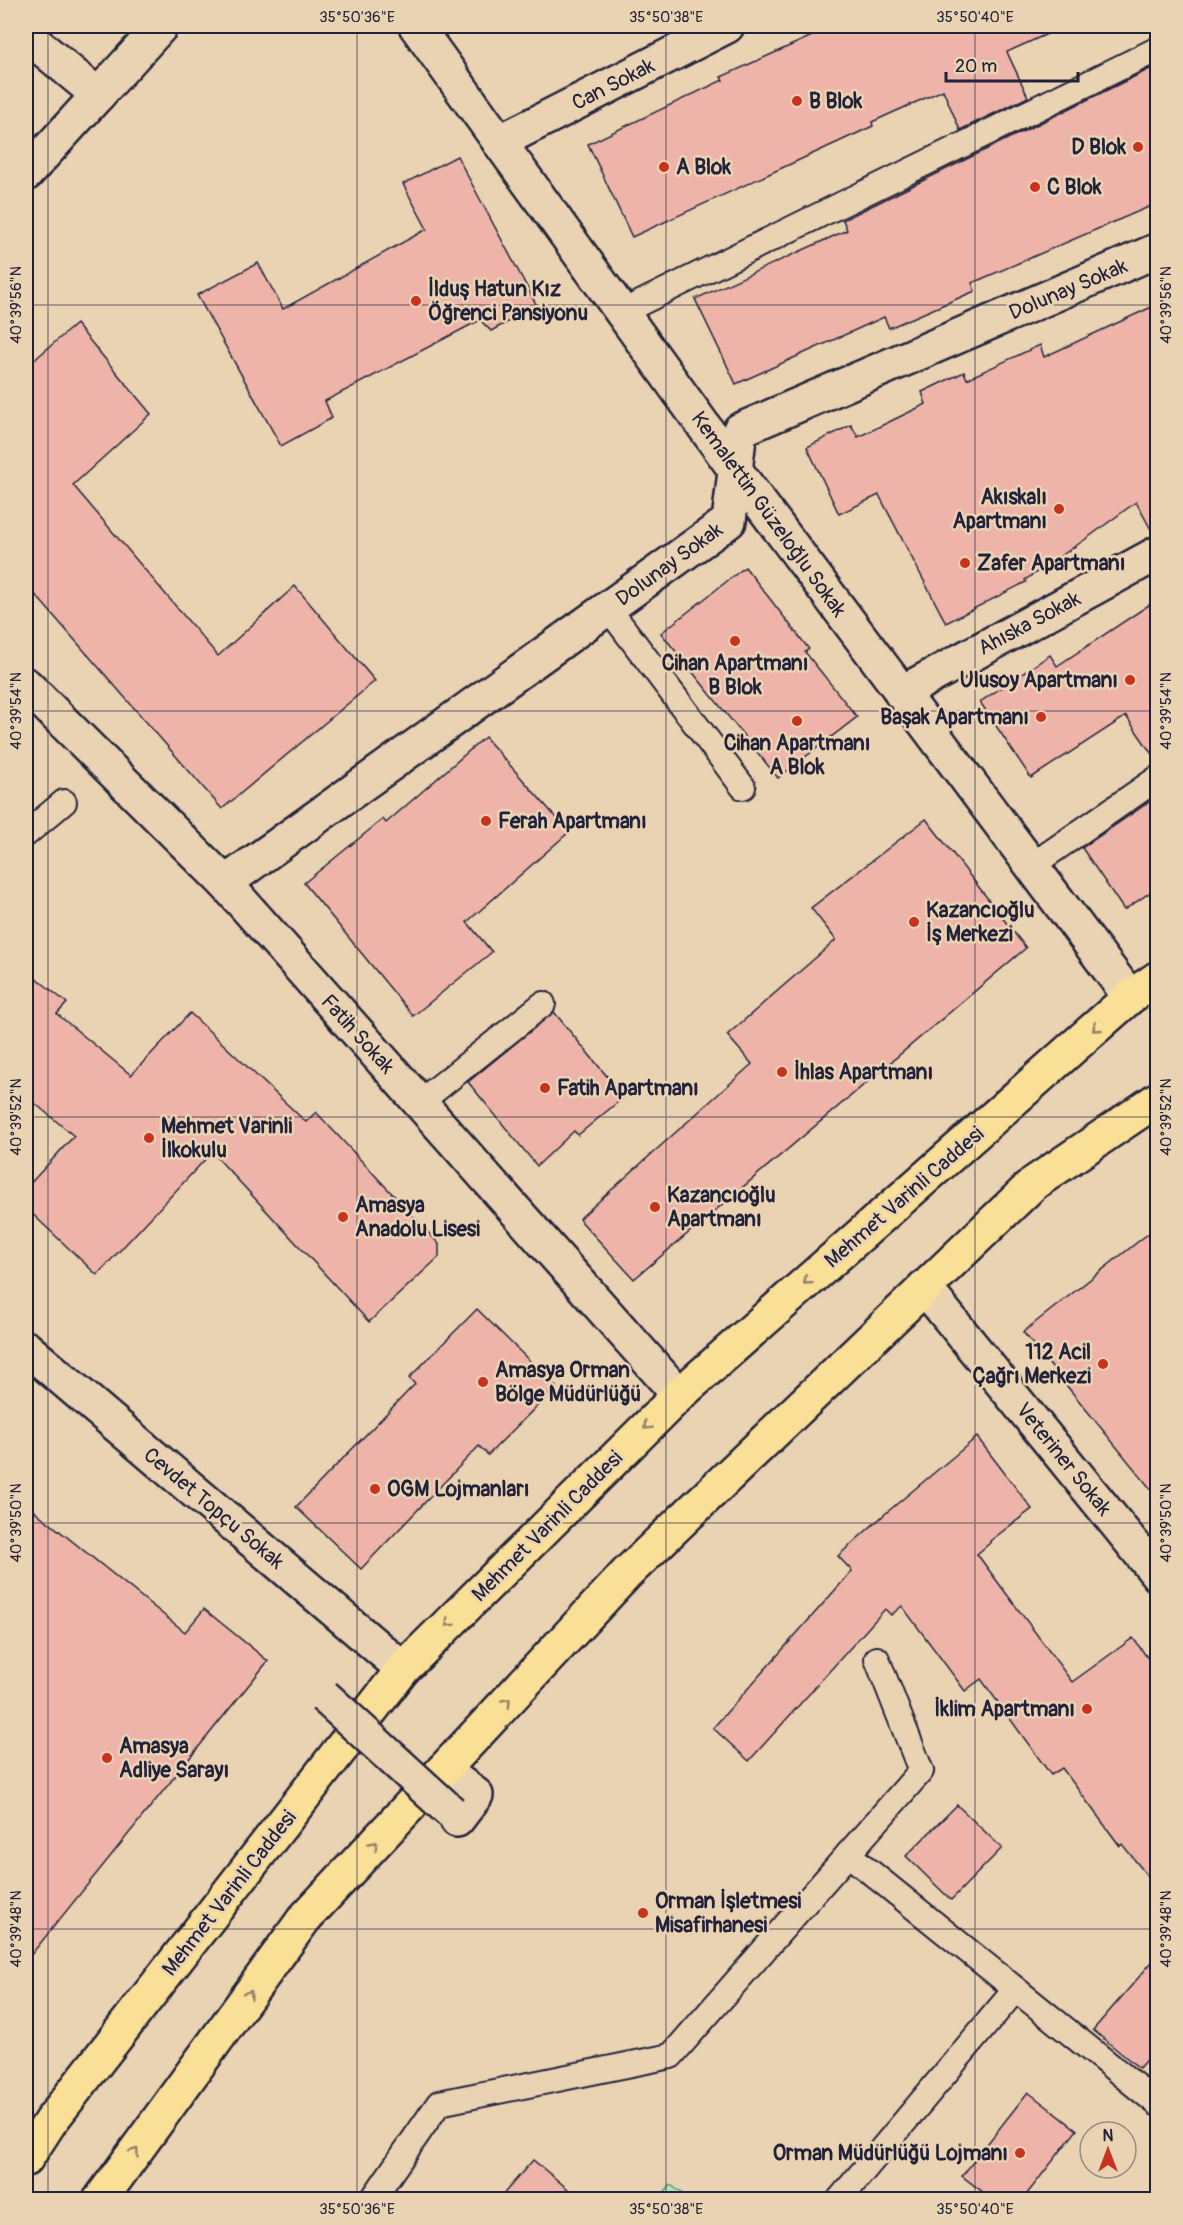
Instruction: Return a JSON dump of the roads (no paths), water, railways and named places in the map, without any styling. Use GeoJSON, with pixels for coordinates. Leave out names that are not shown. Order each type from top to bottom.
{"type":"FeatureCollection","features":[{"type":"Feature","properties":{"kind":"main road","name":"Mehmet Varinli Caddesi"},"geometry":{"type":"LineString","coordinates":[[26,2159],[50,2122],[403,1669],[679,1395],[1130,997],[1158,978]]}},
{"type":"Feature","properties":{"kind":"main road"},"geometry":{"type":"LineString","coordinates":[[100,2199],[304,1918],[627,1573],[1034,1183],[1158,1099]]}},
{"type":"Feature","properties":{"kind":"street"},"geometry":{"type":"LineString","coordinates":[[26,174],[161,26]]}},
{"type":"Feature","properties":{"kind":"street","name":"Kemalettin Güzeloğlu Sokak"},"geometry":{"type":"LineString","coordinates":[[416,26],[736,471],[1130,997]]}},
{"type":"Feature","properties":{"kind":"street","name":"Can Sokak"},"geometry":{"type":"LineString","coordinates":[[500,142],[728,26]]}},
{"type":"Feature","properties":{"kind":"street"},"geometry":{"type":"LineString","coordinates":[[26,35],[98,95]]}},
{"type":"Feature","properties":{"kind":"street","name":"Dolunay Sokak"},"geometry":{"type":"LineString","coordinates":[[225,884],[729,521],[740,430],[1158,250]]}},
{"type":"Feature","properties":{"kind":"street","name":"Ahıska Sokak"},"geometry":{"type":"LineString","coordinates":[[901,693],[1158,554]]}},
{"type":"Feature","properties":{"kind":"street","name":"Fatih Sokak"},"geometry":{"type":"LineString","coordinates":[[26,685],[225,884],[679,1395]]}},
{"type":"Feature","properties":{"kind":"street","name":"Veteriner Sokak"},"geometry":{"type":"LineString","coordinates":[[924,1287],[1158,1575]]}},
{"type":"Feature","properties":{"kind":"street","name":"Cevdet Topçu Sokak"},"geometry":{"type":"LineString","coordinates":[[26,1348],[403,1669]]}},
{"type":"Feature","properties":{"kind":"street"},"geometry":{"type":"LineString","coordinates":[[324,1696],[454,1816],[476,1795],[443,1770]]}},
{"type":"Feature","properties":{"kind":"lane"},"geometry":{"type":"LineString","coordinates":[[622,312],[1158,49]]}},
{"type":"Feature","properties":{"kind":"lane"},"geometry":{"type":"LineString","coordinates":[[608,608],[743,787]]}},
{"type":"Feature","properties":{"kind":"lane"},"geometry":{"type":"LineString","coordinates":[[1031,866],[1158,778]]}},
{"type":"Feature","properties":{"kind":"lane"},"geometry":{"type":"LineString","coordinates":[[26,834],[64,802]]}},
{"type":"Feature","properties":{"kind":"lane"},"geometry":{"type":"LineString","coordinates":[[419,1103],[543,1004]]}},
{"type":"Feature","properties":{"kind":"lane"},"geometry":{"type":"LineString","coordinates":[[372,2199],[439,2103],[671,2056],[921,1771],[877,1659]]}},
{"type":"Feature","properties":{"kind":"lane"},"geometry":{"type":"LineString","coordinates":[[848,1854],[1158,2104]]}},
{"type":"Feature","properties":{"kind":"lane"},"geometry":{"type":"LineString","coordinates":[[838,2199],[1015,1990]]}},
{"type":"Feature","properties":{"kind":"place","name":"B Blok"},"geometry":{"type":"Point","coordinates":[797,101]}},
{"type":"Feature","properties":{"kind":"place","name":"D Blok"},"geometry":{"type":"Point","coordinates":[1138,147]}},
{"type":"Feature","properties":{"kind":"place","name":"A Blok"},"geometry":{"type":"Point","coordinates":[664,167]}},
{"type":"Feature","properties":{"kind":"place","name":"C Blok"},"geometry":{"type":"Point","coordinates":[1035,187]}},
{"type":"Feature","properties":{"kind":"place","name":"İlduş Hatun Kız Öğrenci Pansiyonu"},"geometry":{"type":"Point","coordinates":[416,301]}},
{"type":"Feature","properties":{"kind":"place","name":"Akıskalı Apartmanı"},"geometry":{"type":"Point","coordinates":[1059,509]}},
{"type":"Feature","properties":{"kind":"place","name":"Zafer Apartmanı"},"geometry":{"type":"Point","coordinates":[965,563]}},
{"type":"Feature","properties":{"kind":"place","name":"Cihan Apartmanı B Blok"},"geometry":{"type":"Point","coordinates":[735,641]}},
{"type":"Feature","properties":{"kind":"place","name":"Ulusoy Apartmanı"},"geometry":{"type":"Point","coordinates":[1130,680]}},
{"type":"Feature","properties":{"kind":"place","name":"Başak Apartmanı"},"geometry":{"type":"Point","coordinates":[1041,717]}},
{"type":"Feature","properties":{"kind":"place","name":"Cihan Apartmanı A Blok"},"geometry":{"type":"Point","coordinates":[797,721]}},
{"type":"Feature","properties":{"kind":"place","name":"Ferah Apartmanı"},"geometry":{"type":"Point","coordinates":[486,821]}},
{"type":"Feature","properties":{"kind":"place","name":"Kazancıoğlu İş Merkezi"},"geometry":{"type":"Point","coordinates":[914,922]}},
{"type":"Feature","properties":{"kind":"place","name":"İhlas Apartmanı"},"geometry":{"type":"Point","coordinates":[782,1072]}},
{"type":"Feature","properties":{"kind":"place","name":"Fatih Apartmanı"},"geometry":{"type":"Point","coordinates":[545,1088]}},
{"type":"Feature","properties":{"kind":"place","name":"Mehmet Varinli İlkokulu"},"geometry":{"type":"Point","coordinates":[149,1138]}},
{"type":"Feature","properties":{"kind":"place","name":"Kazancıoğlu Apartmanı"},"geometry":{"type":"Point","coordinates":[655,1207]}},
{"type":"Feature","properties":{"kind":"place","name":"Amasya Anadolu Lisesi"},"geometry":{"type":"Point","coordinates":[343,1217]}},
{"type":"Feature","properties":{"kind":"place","name":"112 Acil Çağrı Merkezi"},"geometry":{"type":"Point","coordinates":[1103,1364]}},
{"type":"Feature","properties":{"kind":"place","name":"Amasya Orman Bölge Müdürlüğü"},"geometry":{"type":"Point","coordinates":[483,1382]}},
{"type":"Feature","properties":{"kind":"place","name":"OGM Lojmanları"},"geometry":{"type":"Point","coordinates":[375,1489]}},
{"type":"Feature","properties":{"kind":"place","name":"İklim Apartmanı"},"geometry":{"type":"Point","coordinates":[1087,1709]}},
{"type":"Feature","properties":{"kind":"place","name":"Amasya Adliye Sarayı"},"geometry":{"type":"Point","coordinates":[107,1758]}},
{"type":"Feature","properties":{"kind":"place","name":"Orman İşletmesi Misafirhanesi"},"geometry":{"type":"Point","coordinates":[643,1913]}},
{"type":"Feature","properties":{"kind":"place","name":"Orman Müdürlüğü Lojmanı"},"geometry":{"type":"Point","coordinates":[1020,2153]}}]}
